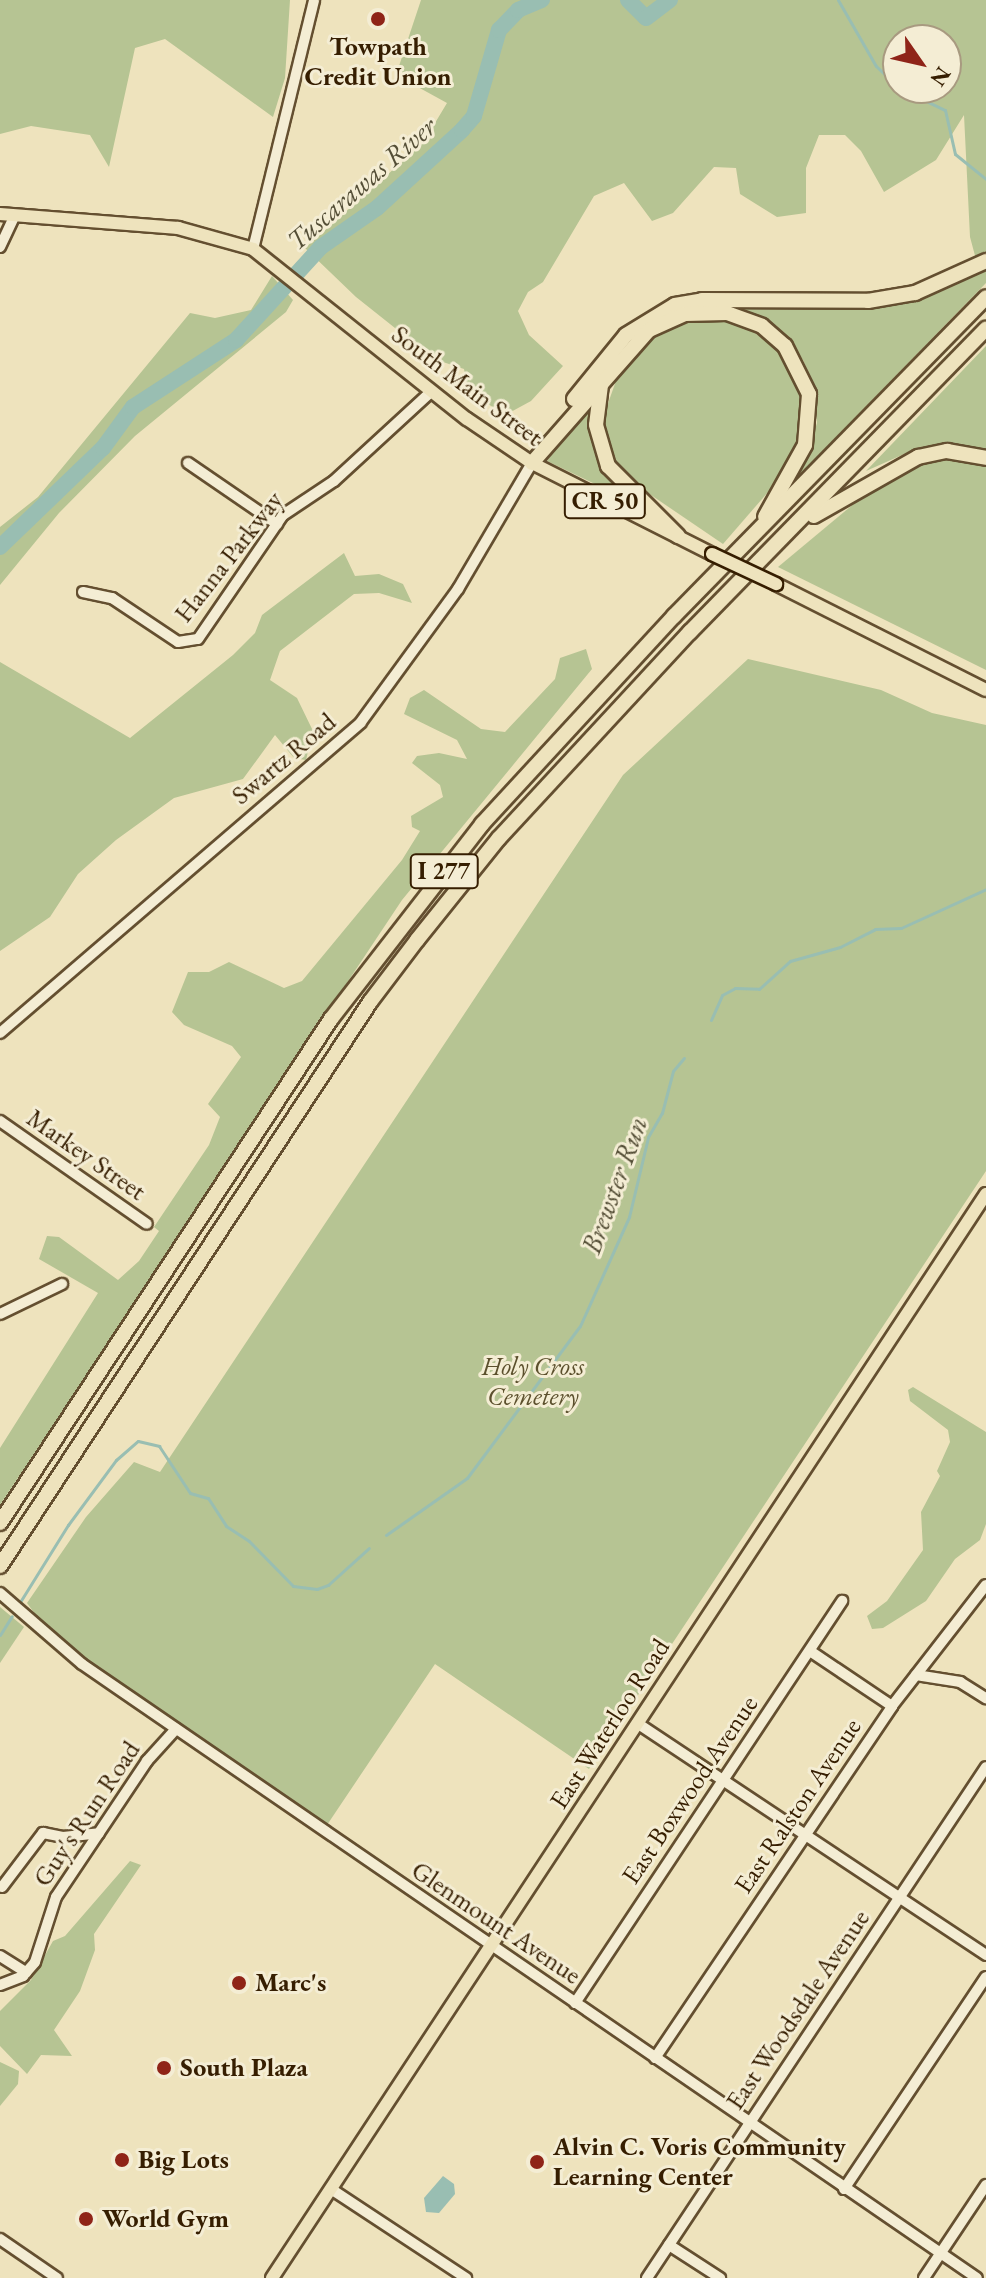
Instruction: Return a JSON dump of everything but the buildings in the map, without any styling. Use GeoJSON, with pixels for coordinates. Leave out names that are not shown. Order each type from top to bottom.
{"type":"FeatureCollection","features":[{"type":"Feature","properties":{"kind":"highway"},"geometry":{"type":"LineString","coordinates":[[532,463],[552,428],[616,347],[663,310],[702,300],[847,303],[897,297],[986,261]]}},
{"type":"Feature","properties":{"kind":"highway","name":"I 277"},"geometry":{"type":"LineString","coordinates":[[0,1523],[376,957],[492,812],[986,297]]}},
{"type":"Feature","properties":{"kind":"highway"},"geometry":{"type":"LineString","coordinates":[[532,463],[638,339],[685,314],[739,316],[762,326],[785,346],[809,394],[808,433],[754,536]]}},
{"type":"Feature","properties":{"kind":"highway","name":"I 277"},"geometry":{"type":"LineString","coordinates":[[1,1565],[362,1014],[417,940],[499,838],[986,329]]}},
{"type":"Feature","properties":{"kind":"highway"},"geometry":{"type":"LineString","coordinates":[[602,383],[596,425],[608,466],[678,536]]}},
{"type":"Feature","properties":{"kind":"highway"},"geometry":{"type":"LineString","coordinates":[[790,531],[891,468],[918,457],[947,451],[986,458]]}},
{"type":"Feature","properties":{"kind":"main road","name":"South Main Street"},"geometry":{"type":"LineString","coordinates":[[0,214],[178,228],[253,249],[278,264],[432,391],[532,463],[986,690]]}},
{"type":"Feature","properties":{"kind":"main road","name":"East Waterloo Road"},"geometry":{"type":"LineString","coordinates":[[272,2278],[986,1194]]}},
{"type":"Feature","properties":{"kind":"street"},"geometry":{"type":"LineString","coordinates":[[253,249],[314,0]]}},
{"type":"Feature","properties":{"kind":"street"},"geometry":{"type":"LineString","coordinates":[[0,247],[15,215]]}},
{"type":"Feature","properties":{"kind":"street","name":"Hanna Parkway"},"geometry":{"type":"LineString","coordinates":[[83,592],[112,598],[172,640],[192,642],[277,524],[299,501],[334,481],[432,391]]}},
{"type":"Feature","properties":{"kind":"street"},"geometry":{"type":"LineString","coordinates":[[188,463],[277,524]]}},
{"type":"Feature","properties":{"kind":"street","name":"Swartz Road"},"geometry":{"type":"LineString","coordinates":[[0,1033],[361,722],[458,589],[532,463]]}},
{"type":"Feature","properties":{"kind":"street","name":"Markey Street"},"geometry":{"type":"LineString","coordinates":[[0,1121],[147,1224]]}},
{"type":"Feature","properties":{"kind":"street"},"geometry":{"type":"LineString","coordinates":[[0,1314],[62,1284]]}},
{"type":"Feature","properties":{"kind":"street","name":"East Ralston Avenue"},"geometry":{"type":"LineString","coordinates":[[655,2058],[892,1706],[986,1585]]}},
{"type":"Feature","properties":{"kind":"street","name":"Glenmount Avenue"},"geometry":{"type":"LineString","coordinates":[[0,1593],[82,1664],[977,2278]]}},
{"type":"Feature","properties":{"kind":"street","name":"East Boxwood Avenue"},"geometry":{"type":"LineString","coordinates":[[575,2003],[842,1601]]}},
{"type":"Feature","properties":{"kind":"street"},"geometry":{"type":"LineString","coordinates":[[810,1651],[892,1706]]}},
{"type":"Feature","properties":{"kind":"street"},"geometry":{"type":"LineString","coordinates":[[916,1675],[960,1682],[986,1698]]}},
{"type":"Feature","properties":{"kind":"street"},"geometry":{"type":"LineString","coordinates":[[637,1723],[986,1955]]}},
{"type":"Feature","properties":{"kind":"street","name":"Guy's Run Road"},"geometry":{"type":"LineString","coordinates":[[26,1972],[43,1947],[52,1904],[99,1833],[176,1729]]}},
{"type":"Feature","properties":{"kind":"street","name":"East Woodsdale Avenue"},"geometry":{"type":"LineString","coordinates":[[647,2278],[986,1767]]}},
{"type":"Feature","properties":{"kind":"street"},"geometry":{"type":"LineString","coordinates":[[2,1887],[43,1833],[63,1837],[99,1833]]}},
{"type":"Feature","properties":{"kind":"street"},"geometry":{"type":"LineString","coordinates":[[0,1956],[26,1972]]}},
{"type":"Feature","properties":{"kind":"street"},"geometry":{"type":"LineString","coordinates":[[0,1985],[26,1972]]}},
{"type":"Feature","properties":{"kind":"street"},"geometry":{"type":"LineString","coordinates":[[844,2189],[986,1977]]}},
{"type":"Feature","properties":{"kind":"street"},"geometry":{"type":"LineString","coordinates":[[924,2278],[986,2185]]}},
{"type":"Feature","properties":{"kind":"street"},"geometry":{"type":"LineString","coordinates":[[331,2189],[466,2278]]}},
{"type":"Feature","properties":{"kind":"street"},"geometry":{"type":"LineString","coordinates":[[0,2239],[57,2278]]}},
{"type":"Feature","properties":{"kind":"street"},"geometry":{"type":"LineString","coordinates":[[669,2245],[720,2278]]}},
{"type":"Feature","properties":{"kind":"green space"},"geometry":{"type":"Polygon","coordinates":[[[0,0],[290,0],[285,78],[273,117],[165,39],[135,48],[109,167],[90,135],[31,126],[0,134],[0,0]]]}},
{"type":"Feature","properties":{"kind":"green space"},"geometry":{"type":"Polygon","coordinates":[[[421,0],[986,0],[986,257],[977,263],[970,237],[964,115],[936,160],[884,192],[861,151],[845,135],[819,135],[806,168],[806,213],[777,217],[740,194],[736,168],[714,167],[673,213],[652,221],[624,183],[594,196],[543,282],[528,292],[518,311],[529,335],[563,366],[531,401],[505,415],[468,391],[464,369],[434,359],[356,297],[305,248],[423,143],[447,103],[396,75],[421,0]]]}},
{"type":"Feature","properties":{"kind":"green space"},"geometry":{"type":"Polygon","coordinates":[[[986,267],[986,283],[800,474],[817,423],[813,384],[803,360],[779,329],[732,305],[865,309],[911,300],[986,267]]]}},
{"type":"Feature","properties":{"kind":"green space"},"geometry":{"type":"Polygon","coordinates":[[[272,276],[293,300],[286,312],[135,436],[59,513],[0,585],[0,527],[38,497],[190,313],[215,318],[251,310],[272,276]]]}},
{"type":"Feature","properties":{"kind":"green space"},"geometry":{"type":"Polygon","coordinates":[[[710,317],[748,328],[785,355],[804,394],[805,431],[788,469],[723,544],[626,478],[609,457],[601,423],[622,364],[642,342],[676,323],[710,317]]]}},
{"type":"Feature","properties":{"kind":"green space"},"geometry":{"type":"Polygon","coordinates":[[[986,346],[986,450],[920,447],[866,471],[986,346]]]}},
{"type":"Feature","properties":{"kind":"green space"},"geometry":{"type":"Polygon","coordinates":[[[593,393],[597,454],[620,496],[547,461],[593,393]]]}},
{"type":"Feature","properties":{"kind":"green space"},"geometry":{"type":"Polygon","coordinates":[[[939,458],[986,464],[986,670],[778,567],[880,482],[939,458]]]}},
{"type":"Feature","properties":{"kind":"green space"},"geometry":{"type":"Polygon","coordinates":[[[344,553],[355,576],[379,574],[403,584],[412,603],[379,593],[354,594],[280,651],[270,680],[297,698],[313,731],[306,760],[294,758],[275,735],[243,779],[174,798],[116,840],[78,874],[50,917],[0,951],[0,662],[130,738],[233,655],[255,633],[262,615],[344,553]]]}},
{"type":"Feature","properties":{"kind":"green space"},"geometry":{"type":"Polygon","coordinates":[[[586,649],[592,669],[402,900],[0,1505],[0,1448],[98,1293],[39,1259],[47,1236],[59,1237],[118,1280],[139,1261],[159,1231],[154,1227],[209,1145],[220,1117],[208,1104],[241,1057],[232,1046],[184,1025],[172,1012],[188,972],[209,972],[229,962],[284,988],[302,981],[402,860],[420,831],[412,827],[411,816],[443,797],[440,785],[412,763],[417,756],[439,753],[467,759],[457,740],[404,714],[410,698],[424,690],[481,729],[505,732],[555,679],[560,658],[586,649]]]}},
{"type":"Feature","properties":{"kind":"green space","name":"Holy Cross Cemetery"},"geometry":{"type":"Polygon","coordinates":[[[748,659],[881,690],[932,713],[986,725],[986,1171],[589,1769],[435,1664],[327,1825],[86,1660],[43,1625],[27,1603],[86,1517],[134,1462],[160,1472],[623,775],[748,659]]]}},
{"type":"Feature","properties":{"kind":"green space"},"geometry":{"type":"Polygon","coordinates":[[[913,1387],[986,1432],[986,1524],[980,1540],[955,1559],[926,1601],[883,1628],[872,1629],[867,1616],[887,1601],[923,1550],[921,1512],[940,1476],[937,1471],[950,1442],[948,1430],[910,1401],[908,1390],[913,1387]]]}},
{"type":"Feature","properties":{"kind":"green space"},"geometry":{"type":"Polygon","coordinates":[[[0,1607],[24,1627],[0,1663],[0,1607]]]}},
{"type":"Feature","properties":{"kind":"green space"},"geometry":{"type":"Polygon","coordinates":[[[130,1861],[141,1865],[94,1934],[95,1950],[80,1991],[54,2030],[72,2056],[41,2055],[27,2074],[0,2046],[0,2011],[31,1980],[53,1941],[65,1936],[130,1861]]]}},
{"type":"Feature","properties":{"kind":"green space"},"geometry":{"type":"Polygon","coordinates":[[[0,2062],[19,2071],[18,2084],[0,2106],[0,2062]]]}},
{"type":"Feature","properties":{"kind":"water"},"geometry":{"type":"Polygon","coordinates":[[[443,2176],[454,2184],[455,2194],[439,2213],[426,2212],[424,2198],[443,2176]]]}},
{"type":"Feature","properties":{"kind":"waterway","name":"Tuscarawas River"},"geometry":{"type":"LineString","coordinates":[[0,547],[103,448],[133,407],[236,340],[321,247],[377,208],[462,130],[474,116],[499,30],[518,10],[542,0]]}},
{"type":"Feature","properties":{"kind":"waterway","name":"Tuscarawas River"},"geometry":{"type":"LineString","coordinates":[[628,0],[646,18],[670,0]]}},
{"type":"Feature","properties":{"kind":"waterway","name":"Brewster Run"},"geometry":{"type":"LineString","coordinates":[[838,0],[882,72]]}},
{"type":"Feature","properties":{"kind":"waterway","name":"Brewster Run"},"geometry":{"type":"LineString","coordinates":[[932,104],[945,110],[955,154],[986,179]]}},
{"type":"Feature","properties":{"kind":"waterway","name":"Brewster Run"},"geometry":{"type":"LineString","coordinates":[[711,1020],[722,995],[735,988],[759,989],[790,961],[840,947],[875,929],[901,928],[986,889]]}},
{"type":"Feature","properties":{"kind":"waterway","name":"Brewster Run"},"geometry":{"type":"LineString","coordinates":[[386,1535],[467,1478],[580,1326],[629,1217],[648,1137],[662,1113],[673,1071],[684,1058]]}},
{"type":"Feature","properties":{"kind":"waterway","name":"Brewster Run"},"geometry":{"type":"LineString","coordinates":[[20,1602],[68,1525],[116,1460],[138,1441],[159,1446],[190,1493],[208,1498],[226,1526],[249,1541],[293,1586],[317,1589],[328,1585],[369,1548]]}},
{"type":"Feature","properties":{"kind":"waterway","name":"Brewster Run"},"geometry":{"type":"LineString","coordinates":[[0,1635],[12,1616]]}},
{"type":"Feature","properties":{"kind":"place","name":"Towpath Credit Union"},"geometry":{"type":"Point","coordinates":[378,19]}},
{"type":"Feature","properties":{"kind":"place","name":"Marc's"},"geometry":{"type":"Point","coordinates":[239,1983]}},
{"type":"Feature","properties":{"kind":"place","name":"South Plaza"},"geometry":{"type":"Point","coordinates":[164,2068]}},
{"type":"Feature","properties":{"kind":"place","name":"Big Lots"},"geometry":{"type":"Point","coordinates":[122,2160]}},
{"type":"Feature","properties":{"kind":"place","name":"Alvin C. Voris Community Learning Center"},"geometry":{"type":"Point","coordinates":[537,2162]}},
{"type":"Feature","properties":{"kind":"place","name":"World Gym"},"geometry":{"type":"Point","coordinates":[86,2219]}}]}
